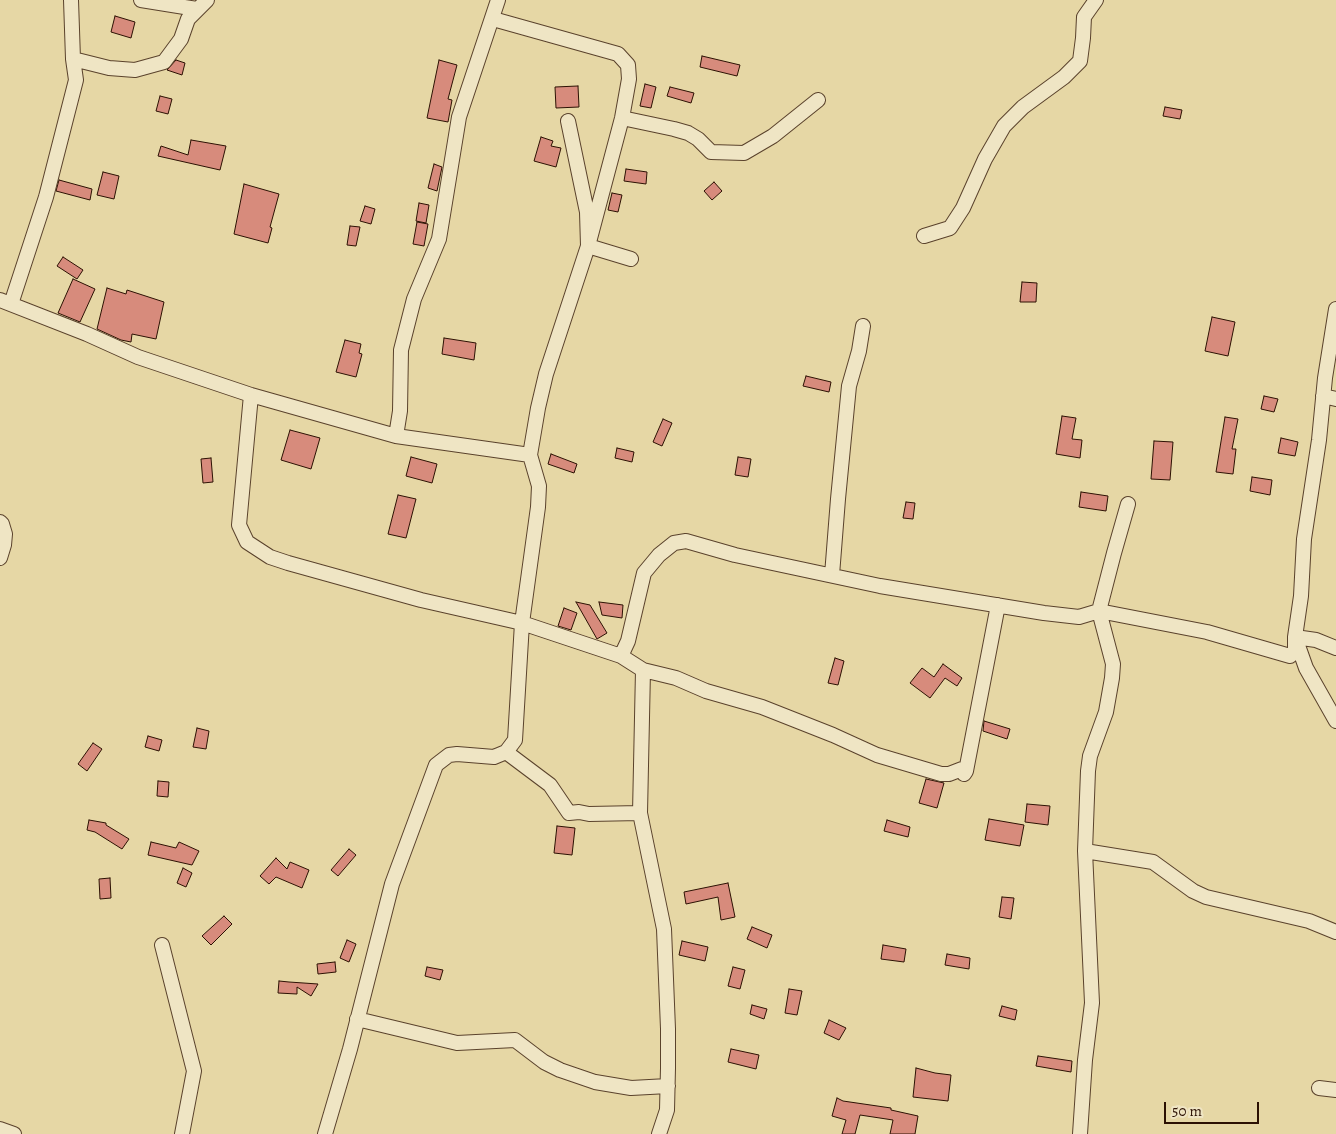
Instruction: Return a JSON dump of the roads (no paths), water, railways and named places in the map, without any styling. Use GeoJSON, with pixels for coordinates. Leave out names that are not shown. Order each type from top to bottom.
{"type":"FeatureCollection","features":[{"type":"Feature","properties":{"kind":"street"},"geometry":{"type":"LineString","coordinates":[[71,0],[73,59],[76,80],[46,197],[6,302],[87,334],[138,357],[251,395],[396,436],[530,455]]}},
{"type":"Feature","properties":{"kind":"street"},"geometry":{"type":"LineString","coordinates":[[141,0],[202,4]]}},
{"type":"Feature","properties":{"kind":"street"},"geometry":{"type":"LineString","coordinates":[[396,436],[400,411],[401,350],[414,299],[439,239],[459,116],[498,0]]}},
{"type":"Feature","properties":{"kind":"street"},"geometry":{"type":"LineString","coordinates":[[924,236],[950,228],[963,208],[985,159],[1004,126],[1023,107],[1064,77],[1080,61],[1084,38],[1084,17],[1096,0]]}},
{"type":"Feature","properties":{"kind":"street"},"geometry":{"type":"LineString","coordinates":[[73,59],[109,68],[135,70],[164,62],[181,38],[188,19],[202,4]]}},
{"type":"Feature","properties":{"kind":"street"},"geometry":{"type":"LineString","coordinates":[[326,1134],[392,884],[436,765],[449,755],[494,757],[506,752],[515,740],[522,623],[539,498],[539,486],[530,455],[538,408],[546,374],[588,246],[622,118],[629,79],[628,65],[618,54],[493,19]]}},
{"type":"Feature","properties":{"kind":"street"},"geometry":{"type":"LineString","coordinates":[[622,118],[674,128],[688,133],[698,139],[711,152],[744,153],[773,136],[818,100]]}},
{"type":"Feature","properties":{"kind":"street"},"geometry":{"type":"LineString","coordinates":[[568,121],[587,212],[588,246]]}},
{"type":"Feature","properties":{"kind":"street"},"geometry":{"type":"LineString","coordinates":[[588,246],[631,259]]}},
{"type":"Feature","properties":{"kind":"street"},"geometry":{"type":"LineString","coordinates":[[621,656],[628,642],[644,573],[659,555],[674,543],[686,541],[735,555],[913,592],[1079,617],[1099,611],[1207,632],[1290,656],[1295,651],[1295,637],[1301,596],[1304,539],[1319,440],[1330,397],[1336,310]]}},
{"type":"Feature","properties":{"kind":"street"},"geometry":{"type":"LineString","coordinates":[[832,575],[838,491],[849,386],[859,351],[863,326]]}},
{"type":"Feature","properties":{"kind":"street"},"geometry":{"type":"LineString","coordinates":[[251,395],[239,525],[247,542],[270,557],[421,600],[522,623],[621,656],[643,670],[676,678],[706,691],[762,707],[878,755],[941,774],[949,774],[962,769],[964,774],[966,771],[998,605]]}},
{"type":"Feature","properties":{"kind":"street"},"geometry":{"type":"LineString","coordinates":[[1080,1134],[1085,1060],[1092,1003],[1085,851],[1090,756],[1106,712],[1112,678],[1111,656],[1099,611],[1128,504]]}},
{"type":"Feature","properties":{"kind":"street"},"geometry":{"type":"LineString","coordinates":[[0,522],[5,534],[0,558]]}},
{"type":"Feature","properties":{"kind":"street"},"geometry":{"type":"LineString","coordinates":[[1295,637],[1316,640],[1336,648]]}},
{"type":"Feature","properties":{"kind":"street"},"geometry":{"type":"LineString","coordinates":[[1295,637],[1306,668],[1336,721]]}},
{"type":"Feature","properties":{"kind":"street"},"geometry":{"type":"LineString","coordinates":[[643,670],[640,812],[664,928],[668,1029],[667,1110],[659,1134]]}},
{"type":"Feature","properties":{"kind":"street"},"geometry":{"type":"LineString","coordinates":[[506,752],[550,785],[570,813],[640,812]]}},
{"type":"Feature","properties":{"kind":"street"},"geometry":{"type":"LineString","coordinates":[[1085,851],[1153,862],[1193,891],[1206,897],[1309,921],[1336,932]]}},
{"type":"Feature","properties":{"kind":"street"},"geometry":{"type":"LineString","coordinates":[[162,944],[194,1071],[182,1134]]}},
{"type":"Feature","properties":{"kind":"street"},"geometry":{"type":"LineString","coordinates":[[357,1019],[457,1044],[515,1040],[544,1062],[568,1074],[595,1082],[631,1088],[668,1086]]}},
{"type":"Feature","properties":{"kind":"street"},"geometry":{"type":"LineString","coordinates":[[1319,1088],[1336,1090]]}},
{"type":"Feature","properties":{"kind":"street"},"geometry":{"type":"LineString","coordinates":[[0,1129],[14,1134]]}}]}
